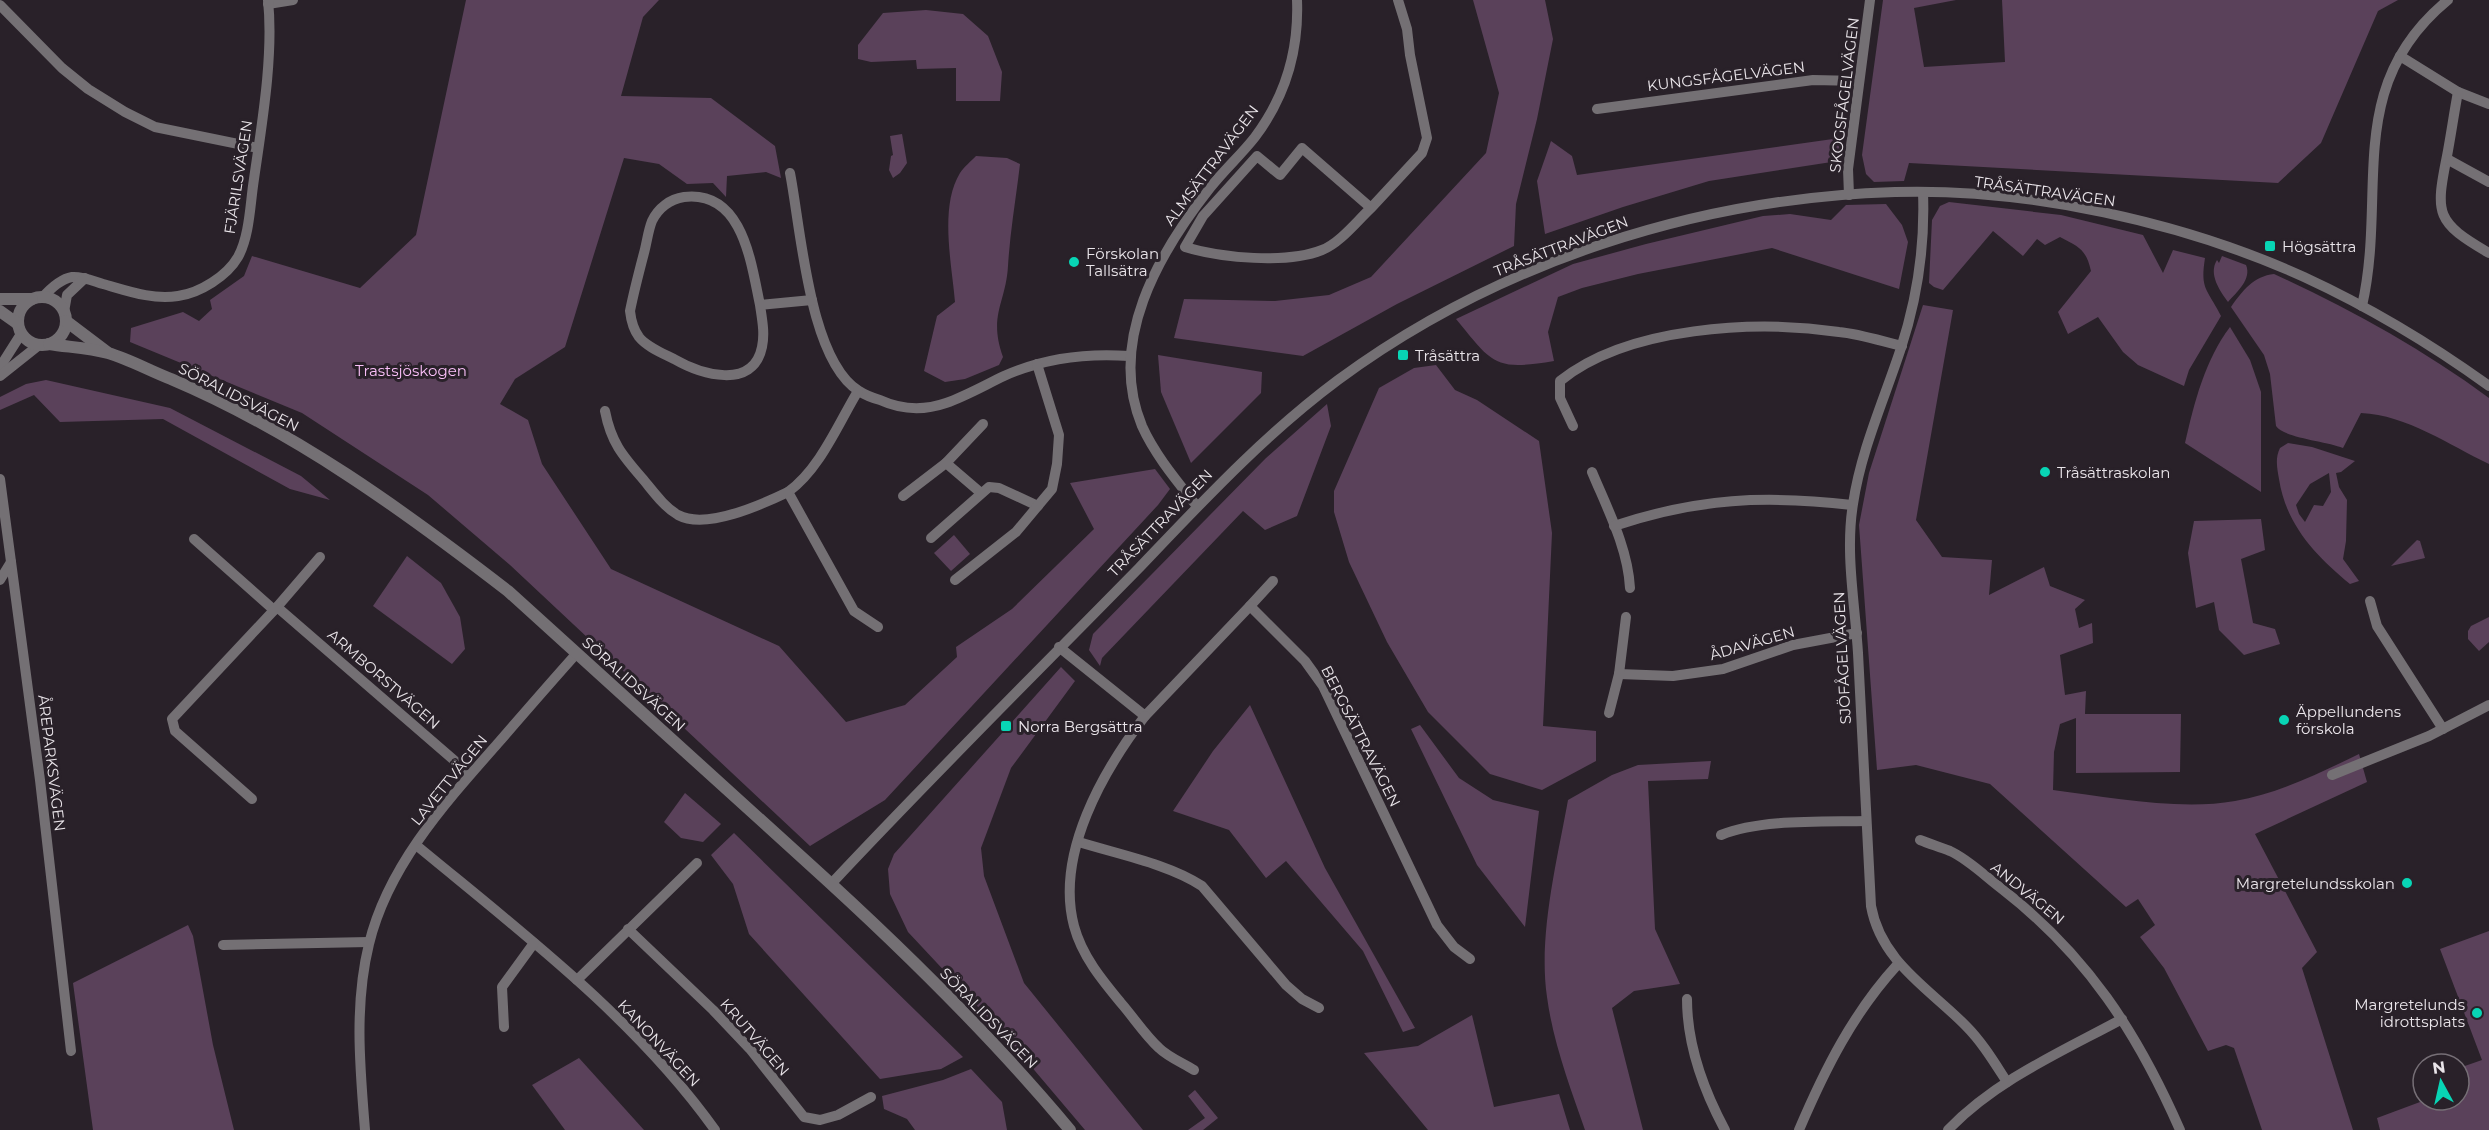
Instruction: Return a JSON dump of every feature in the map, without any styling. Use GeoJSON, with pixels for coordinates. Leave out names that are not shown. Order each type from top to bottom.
{"type":"FeatureCollection","features":[{"type":"Feature","properties":{"kind":"street","name":"FJÄRILSVÄGEN"},"geometry":{"type":"LineString","coordinates":[[37,298],[53,286],[71,277],[85,278],[155,297],[176,297],[204,288],[228,269],[242,249],[258,148],[265,96],[268,2],[293,0]]}},
{"type":"Feature","properties":{"kind":"street","name":"ALMSÄTTRAVÄGEN"},"geometry":{"type":"LineString","coordinates":[[1197,505],[1154,448],[1144,429],[1134,400],[1129,356],[1143,299],[1173,239],[1209,190],[1255,137],[1278,98],[1294,54],[1297,0]]}},
{"type":"Feature","properties":{"kind":"street"},"geometry":{"type":"LineString","coordinates":[[1371,208],[1302,148],[1280,175],[1257,156],[1203,216],[1185,247],[1255,258],[1300,255],[1323,250],[1371,208],[1422,153],[1427,138],[1410,55],[1407,28],[1398,0]]}},
{"type":"Feature","properties":{"kind":"street","name":"SKOGSFÅGELVÄGEN"},"geometry":{"type":"LineString","coordinates":[[1849,195],[1848,169],[1870,0]]}},
{"type":"Feature","properties":{"kind":"street"},"geometry":{"type":"LineString","coordinates":[[2362,306],[2370,269],[2377,118],[2382,97],[2400,56],[2424,22],[2448,0]]}},
{"type":"Feature","properties":{"kind":"street"},"geometry":{"type":"LineString","coordinates":[[0,6],[62,68],[88,89],[125,112],[156,127],[258,148]]}},
{"type":"Feature","properties":{"kind":"street"},"geometry":{"type":"LineString","coordinates":[[2400,56],[2458,92],[2489,104]]}},
{"type":"Feature","properties":{"kind":"street","name":"KUNGSFÅGELVÄGEN"},"geometry":{"type":"LineString","coordinates":[[1597,109],[1813,80],[1859,81]]}},
{"type":"Feature","properties":{"kind":"street"},"geometry":{"type":"LineString","coordinates":[[2458,92],[2439,194],[2439,206],[2442,215],[2461,237],[2489,254]]}},
{"type":"Feature","properties":{"kind":"street"},"geometry":{"type":"LineString","coordinates":[[2446,159],[2489,182]]}},
{"type":"Feature","properties":{"kind":"street"},"geometry":{"type":"LineString","coordinates":[[790,173],[812,300],[827,352],[839,371],[858,391],[898,407],[927,408],[947,403],[1036,364],[1074,356],[1129,356]]}},
{"type":"Feature","properties":{"kind":"street","name":"TRÅSÄTTRAVÄGEN"},"geometry":{"type":"LineString","coordinates":[[832,883],[1197,505],[1287,421],[1340,379],[1437,318],[1497,286],[1600,244],[1667,224],[1722,212],[1849,195],[1923,192],[1983,195],[2043,202],[2100,212],[2168,229],[2266,261],[2362,306],[2433,347],[2489,386]]}},
{"type":"Feature","properties":{"kind":"street","name":"SJÖFÅGELVÄGEN"},"geometry":{"type":"LineString","coordinates":[[1923,192],[1924,222],[1912,310],[1902,346],[1873,425],[1852,505],[1850,562],[1857,633],[1873,917],[1882,940],[1898,964],[1967,1027],[1989,1053],[2007,1082]]}},
{"type":"Feature","properties":{"kind":"street"},"geometry":{"type":"LineString","coordinates":[[692,196],[707,198],[722,207],[735,220],[745,242],[760,305],[763,330],[760,353],[752,365],[735,375],[720,376],[702,372],[684,365],[643,340],[632,326],[630,311],[652,222],[662,207],[677,198],[692,196]]}},
{"type":"Feature","properties":{"kind":"street"},"geometry":{"type":"LineString","coordinates":[[0,376],[44,345],[58,339],[64,330],[67,295],[85,278]]}},
{"type":"Feature","properties":{"kind":"street"},"geometry":{"type":"LineString","coordinates":[[0,367],[20,329],[19,313],[24,305],[37,298]]}},
{"type":"Feature","properties":{"kind":"street"},"geometry":{"type":"LineString","coordinates":[[0,299],[52,300],[65,316]]}},
{"type":"Feature","properties":{"kind":"street"},"geometry":{"type":"LineString","coordinates":[[760,305],[812,300]]}},
{"type":"Feature","properties":{"kind":"street"},"geometry":{"type":"LineString","coordinates":[[0,311],[20,329],[29,342],[44,345]]}},
{"type":"Feature","properties":{"kind":"street","name":"SÖRALIDSVÄGEN"},"geometry":{"type":"LineString","coordinates":[[65,316],[108,353]]}},
{"type":"Feature","properties":{"kind":"street"},"geometry":{"type":"LineString","coordinates":[[1573,426],[1560,398],[1560,381],[1585,363],[1648,341],[1718,328],[1787,326],[1841,332],[1902,346]]}},
{"type":"Feature","properties":{"kind":"street","name":"SÖRALIDSVÄGEN"},"geometry":{"type":"LineString","coordinates":[[44,345],[108,353],[205,394],[318,456],[385,499],[508,591],[832,883],[970,1019],[1070,1130]]}},
{"type":"Feature","properties":{"kind":"street"},"geometry":{"type":"LineString","coordinates":[[955,580],[1016,532],[1052,489],[1059,435],[1036,364]]}},
{"type":"Feature","properties":{"kind":"street"},"geometry":{"type":"LineString","coordinates":[[605,411],[615,446],[667,506],[679,515],[694,519],[714,518],[789,492],[798,486],[811,469],[858,391]]}},
{"type":"Feature","properties":{"kind":"street"},"geometry":{"type":"LineString","coordinates":[[903,495],[946,463],[983,424]]}},
{"type":"Feature","properties":{"kind":"street"},"geometry":{"type":"LineString","coordinates":[[946,463],[981,493]]}},
{"type":"Feature","properties":{"kind":"street"},"geometry":{"type":"LineString","coordinates":[[1592,472],[1614,526],[1629,575],[1630,588]]}},
{"type":"Feature","properties":{"kind":"street","name":"ÅREPARKSVÄGEN"},"geometry":{"type":"LineString","coordinates":[[0,479],[40,780],[71,1051]]}},
{"type":"Feature","properties":{"kind":"street"},"geometry":{"type":"LineString","coordinates":[[931,538],[989,487],[999,488],[1038,506]]}},
{"type":"Feature","properties":{"kind":"street"},"geometry":{"type":"LineString","coordinates":[[789,492],[854,611],[878,627]]}},
{"type":"Feature","properties":{"kind":"street"},"geometry":{"type":"LineString","coordinates":[[1614,526],[1674,508],[1733,500],[1776,500],[1852,505]]}},
{"type":"Feature","properties":{"kind":"street","name":"ARMBORSTVÄGEN"},"geometry":{"type":"LineString","coordinates":[[194,539],[470,774]]}},
{"type":"Feature","properties":{"kind":"street"},"geometry":{"type":"LineString","coordinates":[[252,799],[175,731],[172,719],[276,608],[320,557]]}},
{"type":"Feature","properties":{"kind":"street"},"geometry":{"type":"LineString","coordinates":[[0,580],[10,562]]}},
{"type":"Feature","properties":{"kind":"street"},"geometry":{"type":"LineString","coordinates":[[1194,1070],[1160,1050],[1101,978],[1083,950],[1074,925],[1070,896],[1072,867],[1087,814],[1101,782],[1145,716],[1273,581]]}},
{"type":"Feature","properties":{"kind":"street"},"geometry":{"type":"LineString","coordinates":[[2370,601],[2377,626],[2443,729]]}},
{"type":"Feature","properties":{"kind":"street","name":"BERGSÄTTRAVÄGEN"},"geometry":{"type":"LineString","coordinates":[[1250,606],[1314,672],[1437,924],[1454,948],[1470,959]]}},
{"type":"Feature","properties":{"kind":"street"},"geometry":{"type":"LineString","coordinates":[[1608,713],[1619,674],[1626,616]]}},
{"type":"Feature","properties":{"kind":"street","name":"ÅDAVÄGEN"},"geometry":{"type":"LineString","coordinates":[[1619,674],[1673,676],[1723,669],[1793,645],[1857,633]]}},
{"type":"Feature","properties":{"kind":"street"},"geometry":{"type":"LineString","coordinates":[[1059,647],[1145,716]]}},
{"type":"Feature","properties":{"kind":"street","name":"LAVETTVÄGEN"},"geometry":{"type":"LineString","coordinates":[[365,1130],[358,1024],[369,942],[389,892],[426,828],[577,652]]}},
{"type":"Feature","properties":{"kind":"street"},"geometry":{"type":"LineString","coordinates":[[2332,775],[2443,729],[2489,705]]}},
{"type":"Feature","properties":{"kind":"street"},"geometry":{"type":"LineString","coordinates":[[1721,836],[1741,829],[1768,825],[1866,821]]}},
{"type":"Feature","properties":{"kind":"street","name":"ANDVÄGEN"},"geometry":{"type":"LineString","coordinates":[[1920,840],[1952,852],[2045,924],[2060,939],[2108,997],[2122,1019],[2155,1074],[2180,1130]]}},
{"type":"Feature","properties":{"kind":"street"},"geometry":{"type":"LineString","coordinates":[[1079,842],[1148,863],[1202,886],[1286,985],[1302,999],[1319,1008]]}},
{"type":"Feature","properties":{"kind":"street","name":"KANONVÄGEN"},"geometry":{"type":"LineString","coordinates":[[416,845],[594,995],[670,1074],[715,1130]]}},
{"type":"Feature","properties":{"kind":"street"},"geometry":{"type":"LineString","coordinates":[[577,980],[697,863]]}},
{"type":"Feature","properties":{"kind":"street","name":"KRUTVÄGEN"},"geometry":{"type":"LineString","coordinates":[[628,929],[713,1010],[750,1049],[804,1117],[820,1120],[829,1118],[871,1097]]}},
{"type":"Feature","properties":{"kind":"street"},"geometry":{"type":"LineString","coordinates":[[223,945],[369,942]]}},
{"type":"Feature","properties":{"kind":"street"},"geometry":{"type":"LineString","coordinates":[[504,1027],[502,987],[534,943]]}},
{"type":"Feature","properties":{"kind":"street"},"geometry":{"type":"LineString","coordinates":[[1799,1130],[1841,1040],[1857,1015],[1898,964]]}},
{"type":"Feature","properties":{"kind":"street"},"geometry":{"type":"LineString","coordinates":[[1687,999],[1687,1017],[1703,1087],[1725,1130]]}},
{"type":"Feature","properties":{"kind":"street"},"geometry":{"type":"LineString","coordinates":[[1954,1128],[2007,1082],[2122,1019]]}},
{"type":"Feature","properties":{"kind":"green space","name":"Trastsjöskogen"},"geometry":{"type":"Polygon","coordinates":[[[466,0],[659,0],[643,17],[621,96],[711,98],[775,146],[781,178],[766,172],[727,176],[726,197],[713,183],[687,184],[659,164],[624,158],[565,347],[515,379],[500,404],[528,420],[542,464],[611,569],[779,646],[846,722],[905,705],[957,657],[956,647],[1012,609],[1094,529],[1070,483],[1155,469],[1170,489],[1158,505],[885,800],[810,846],[510,565],[428,495],[302,413],[130,342],[131,328],[183,312],[199,321],[212,309],[210,300],[244,276],[252,256],[360,288],[416,235],[466,0]]]}},
{"type":"Feature","properties":{"kind":"green space"},"geometry":{"type":"Polygon","coordinates":[[[1473,0],[1545,0],[1553,39],[1537,119],[1516,204],[1514,246],[1397,304],[1303,356],[1174,338],[1184,299],[1275,301],[1329,295],[1371,277],[1486,153],[1499,93],[1473,0]]]}},
{"type":"Feature","properties":{"kind":"green space"},"geometry":{"type":"Polygon","coordinates":[[[1883,0],[1956,0],[1914,8],[1924,67],[2005,62],[2002,0],[2398,0],[2378,11],[2321,143],[2278,183],[1909,163],[1904,181],[1874,182],[1866,174],[1862,155],[1883,0]]]}},
{"type":"Feature","properties":{"kind":"green space"},"geometry":{"type":"Polygon","coordinates":[[[926,10],[963,14],[988,36],[1002,72],[1000,101],[956,101],[956,68],[917,69],[916,60],[871,62],[858,59],[858,45],[883,13],[926,10]]]}},
{"type":"Feature","properties":{"kind":"green space"},"geometry":{"type":"Polygon","coordinates":[[[902,134],[907,163],[893,178],[889,170],[893,155],[890,136],[902,134]]]}},
{"type":"Feature","properties":{"kind":"green space"},"geometry":{"type":"Polygon","coordinates":[[[1840,138],[1838,161],[1709,181],[1545,234],[1537,181],[1551,141],[1572,156],[1577,175],[1840,138]]]}},
{"type":"Feature","properties":{"kind":"green space"},"geometry":{"type":"Polygon","coordinates":[[[976,156],[1007,158],[1020,164],[1007,279],[997,320],[1003,357],[999,365],[965,379],[945,382],[924,371],[937,316],[955,302],[948,236],[950,202],[960,173],[976,156]]]}},
{"type":"Feature","properties":{"kind":"green space"},"geometry":{"type":"Polygon","coordinates":[[[1949,202],[2061,215],[2143,235],[2163,273],[2173,250],[2205,258],[2204,283],[2221,316],[2189,370],[2184,386],[2138,365],[2123,352],[2098,317],[2068,334],[2058,312],[2091,271],[2081,249],[2060,237],[2045,245],[2037,239],[2023,256],[1993,231],[1943,290],[1934,287],[1929,283],[1932,220],[1940,206],[1949,202]]]}},
{"type":"Feature","properties":{"kind":"green space"},"geometry":{"type":"Polygon","coordinates":[[[1886,204],[1902,225],[1908,242],[1899,289],[1772,248],[1638,274],[1582,288],[1558,297],[1548,332],[1554,361],[1534,364],[1506,364],[1496,361],[1478,346],[1456,319],[1573,264],[1646,244],[1763,216],[1790,214],[1831,220],[1846,205],[1886,204]]]}},
{"type":"Feature","properties":{"kind":"green space"},"geometry":{"type":"Polygon","coordinates":[[[2222,256],[2246,265],[2247,270],[2243,285],[2228,302],[2214,277],[2215,265],[2217,260],[2219,263],[2222,256]]]}},
{"type":"Feature","properties":{"kind":"green space"},"geometry":{"type":"Polygon","coordinates":[[[2274,274],[2384,330],[2437,362],[2489,398],[2489,464],[2411,425],[2378,415],[2361,413],[2343,448],[2287,434],[2280,430],[2276,426],[2270,374],[2264,355],[2231,307],[2244,290],[2255,281],[2274,274]]]}},
{"type":"Feature","properties":{"kind":"green space"},"geometry":{"type":"Polygon","coordinates":[[[1923,305],[1953,310],[1916,520],[1942,557],[1992,560],[1989,595],[2044,567],[2050,586],[2085,600],[2075,609],[2079,628],[2092,623],[2093,643],[2060,655],[2065,695],[2086,691],[2085,714],[2181,714],[2180,772],[2076,773],[2076,718],[2060,724],[2054,752],[2053,790],[2144,802],[2214,804],[2235,801],[2283,788],[2359,754],[2367,782],[2255,834],[2317,952],[2302,968],[2353,1130],[2262,1130],[2234,1048],[2226,1045],[2208,1051],[2164,968],[2140,937],[2155,925],[2138,899],[2126,907],[1990,784],[1916,765],[1877,770],[1859,525],[1869,473],[1923,305]]]}},
{"type":"Feature","properties":{"kind":"green space"},"geometry":{"type":"Polygon","coordinates":[[[2230,327],[2250,360],[2261,392],[2261,492],[2185,443],[2207,368],[2230,327]]]}},
{"type":"Feature","properties":{"kind":"green space"},"geometry":{"type":"Polygon","coordinates":[[[1158,355],[1262,372],[1261,393],[1191,463],[1161,392],[1158,355]]]}},
{"type":"Feature","properties":{"kind":"green space"},"geometry":{"type":"Polygon","coordinates":[[[1436,365],[1455,390],[1477,400],[1539,441],[1552,533],[1543,726],[1596,731],[1596,761],[1542,790],[1490,774],[1428,712],[1387,642],[1349,562],[1334,512],[1334,491],[1379,388],[1414,368],[1436,365]]]}},
{"type":"Feature","properties":{"kind":"green space"},"geometry":{"type":"Polygon","coordinates":[[[46,380],[170,408],[301,476],[330,500],[290,489],[163,419],[60,422],[34,395],[0,410],[0,397],[26,384],[46,380]]]}},
{"type":"Feature","properties":{"kind":"green space"},"geometry":{"type":"Polygon","coordinates":[[[1327,404],[1331,426],[1297,516],[1265,530],[1243,511],[1102,658],[1100,666],[1089,650],[1093,634],[1266,458],[1327,404]]]}},
{"type":"Feature","properties":{"kind":"green space"},"geometry":{"type":"Polygon","coordinates":[[[2288,443],[2312,447],[2355,461],[2341,472],[2336,473],[2339,487],[2347,500],[2343,559],[2359,581],[2350,584],[2337,573],[2314,551],[2296,525],[2288,511],[2279,479],[2277,459],[2280,448],[2288,443]],[[2329,473],[2310,484],[2296,505],[2305,522],[2314,505],[2323,506],[2331,492],[2329,473]]]}},
{"type":"Feature","properties":{"kind":"green space"},"geometry":{"type":"Polygon","coordinates":[[[2261,519],[2265,550],[2241,559],[2253,623],[2275,629],[2280,644],[2244,655],[2219,630],[2214,602],[2196,608],[2188,553],[2194,521],[2261,519]]]}},
{"type":"Feature","properties":{"kind":"green space"},"geometry":{"type":"Polygon","coordinates":[[[954,535],[970,554],[951,571],[934,553],[954,535]]]}},
{"type":"Feature","properties":{"kind":"green space"},"geometry":{"type":"Polygon","coordinates":[[[2417,540],[2420,541],[2425,558],[2391,566],[2417,540]]]}},
{"type":"Feature","properties":{"kind":"green space"},"geometry":{"type":"Polygon","coordinates":[[[407,556],[441,583],[460,617],[465,649],[452,664],[373,606],[407,556]]]}},
{"type":"Feature","properties":{"kind":"green space"},"geometry":{"type":"Polygon","coordinates":[[[2489,617],[2489,642],[2479,651],[2468,639],[2468,631],[2471,626],[2489,617]]]}},
{"type":"Feature","properties":{"kind":"green space"},"geometry":{"type":"Polygon","coordinates":[[[1061,667],[1075,681],[1011,768],[981,848],[984,876],[1024,983],[1143,1130],[1085,1130],[1008,1039],[908,932],[890,894],[888,869],[894,854],[1061,667]]]}},
{"type":"Feature","properties":{"kind":"green space"},"geometry":{"type":"Polygon","coordinates":[[[1250,705],[1325,868],[1415,1028],[1403,1032],[1363,951],[1286,861],[1266,878],[1229,830],[1173,811],[1213,751],[1250,705]]]}},
{"type":"Feature","properties":{"kind":"green space"},"geometry":{"type":"Polygon","coordinates":[[[1420,725],[1459,778],[1493,800],[1539,811],[1525,927],[1477,865],[1411,729],[1420,725]]]}},
{"type":"Feature","properties":{"kind":"green space"},"geometry":{"type":"Polygon","coordinates":[[[1711,761],[1708,779],[1648,781],[1655,929],[1680,984],[1634,991],[1612,1008],[1643,1130],[1585,1130],[1553,1031],[1545,974],[1550,898],[1568,800],[1612,775],[1638,765],[1711,761]]]}},
{"type":"Feature","properties":{"kind":"green space"},"geometry":{"type":"Polygon","coordinates":[[[685,793],[721,824],[703,842],[681,838],[664,822],[685,793]]]}},
{"type":"Feature","properties":{"kind":"green space"},"geometry":{"type":"Polygon","coordinates":[[[734,833],[963,1057],[941,1069],[880,1079],[749,934],[733,884],[711,855],[734,833]]]}},
{"type":"Feature","properties":{"kind":"green space"},"geometry":{"type":"Polygon","coordinates":[[[188,925],[193,936],[213,1045],[234,1130],[93,1130],[73,983],[188,925]]]}},
{"type":"Feature","properties":{"kind":"green space"},"geometry":{"type":"Polygon","coordinates":[[[2489,931],[2489,1130],[2380,1130],[2377,1118],[2411,1105],[2411,1112],[2471,1112],[2471,1064],[2482,1060],[2440,949],[2489,931]]]}},
{"type":"Feature","properties":{"kind":"green space"},"geometry":{"type":"Polygon","coordinates":[[[1472,1015],[1494,1107],[1559,1094],[1570,1130],[1428,1130],[1364,1053],[1418,1046],[1472,1015]]]}},
{"type":"Feature","properties":{"kind":"green space"},"geometry":{"type":"Polygon","coordinates":[[[579,1058],[644,1130],[565,1130],[532,1085],[579,1058]]]}},
{"type":"Feature","properties":{"kind":"green space"},"geometry":{"type":"Polygon","coordinates":[[[971,1069],[1002,1102],[1007,1130],[915,1130],[907,1119],[884,1109],[882,1096],[943,1080],[971,1069]]]}},
{"type":"Feature","properties":{"kind":"green space"},"geometry":{"type":"Polygon","coordinates":[[[1195,1090],[1218,1118],[1203,1130],[1188,1130],[1205,1118],[1188,1096],[1195,1090]]]}},
{"type":"Feature","properties":{"kind":"place","name":"Högsättra"},"geometry":{"type":"Point","coordinates":[2270,246]}},
{"type":"Feature","properties":{"kind":"place","name":"Förskolan Tallsätra"},"geometry":{"type":"Point","coordinates":[1074,262]}},
{"type":"Feature","properties":{"kind":"place","name":"Tråsättra"},"geometry":{"type":"Point","coordinates":[1403,355]}},
{"type":"Feature","properties":{"kind":"place","name":"Tråsättraskolan"},"geometry":{"type":"Point","coordinates":[2045,472]}},
{"type":"Feature","properties":{"kind":"place","name":"Äppellundens förskola"},"geometry":{"type":"Point","coordinates":[2284,720]}},
{"type":"Feature","properties":{"kind":"place","name":"Norra Bergsättra"},"geometry":{"type":"Point","coordinates":[1006,726]}},
{"type":"Feature","properties":{"kind":"place","name":"Margretelundsskolan"},"geometry":{"type":"Point","coordinates":[2407,883]}},
{"type":"Feature","properties":{"kind":"place","name":"Margretelunds idrottsplats"},"geometry":{"type":"Point","coordinates":[2477,1013]}}]}
